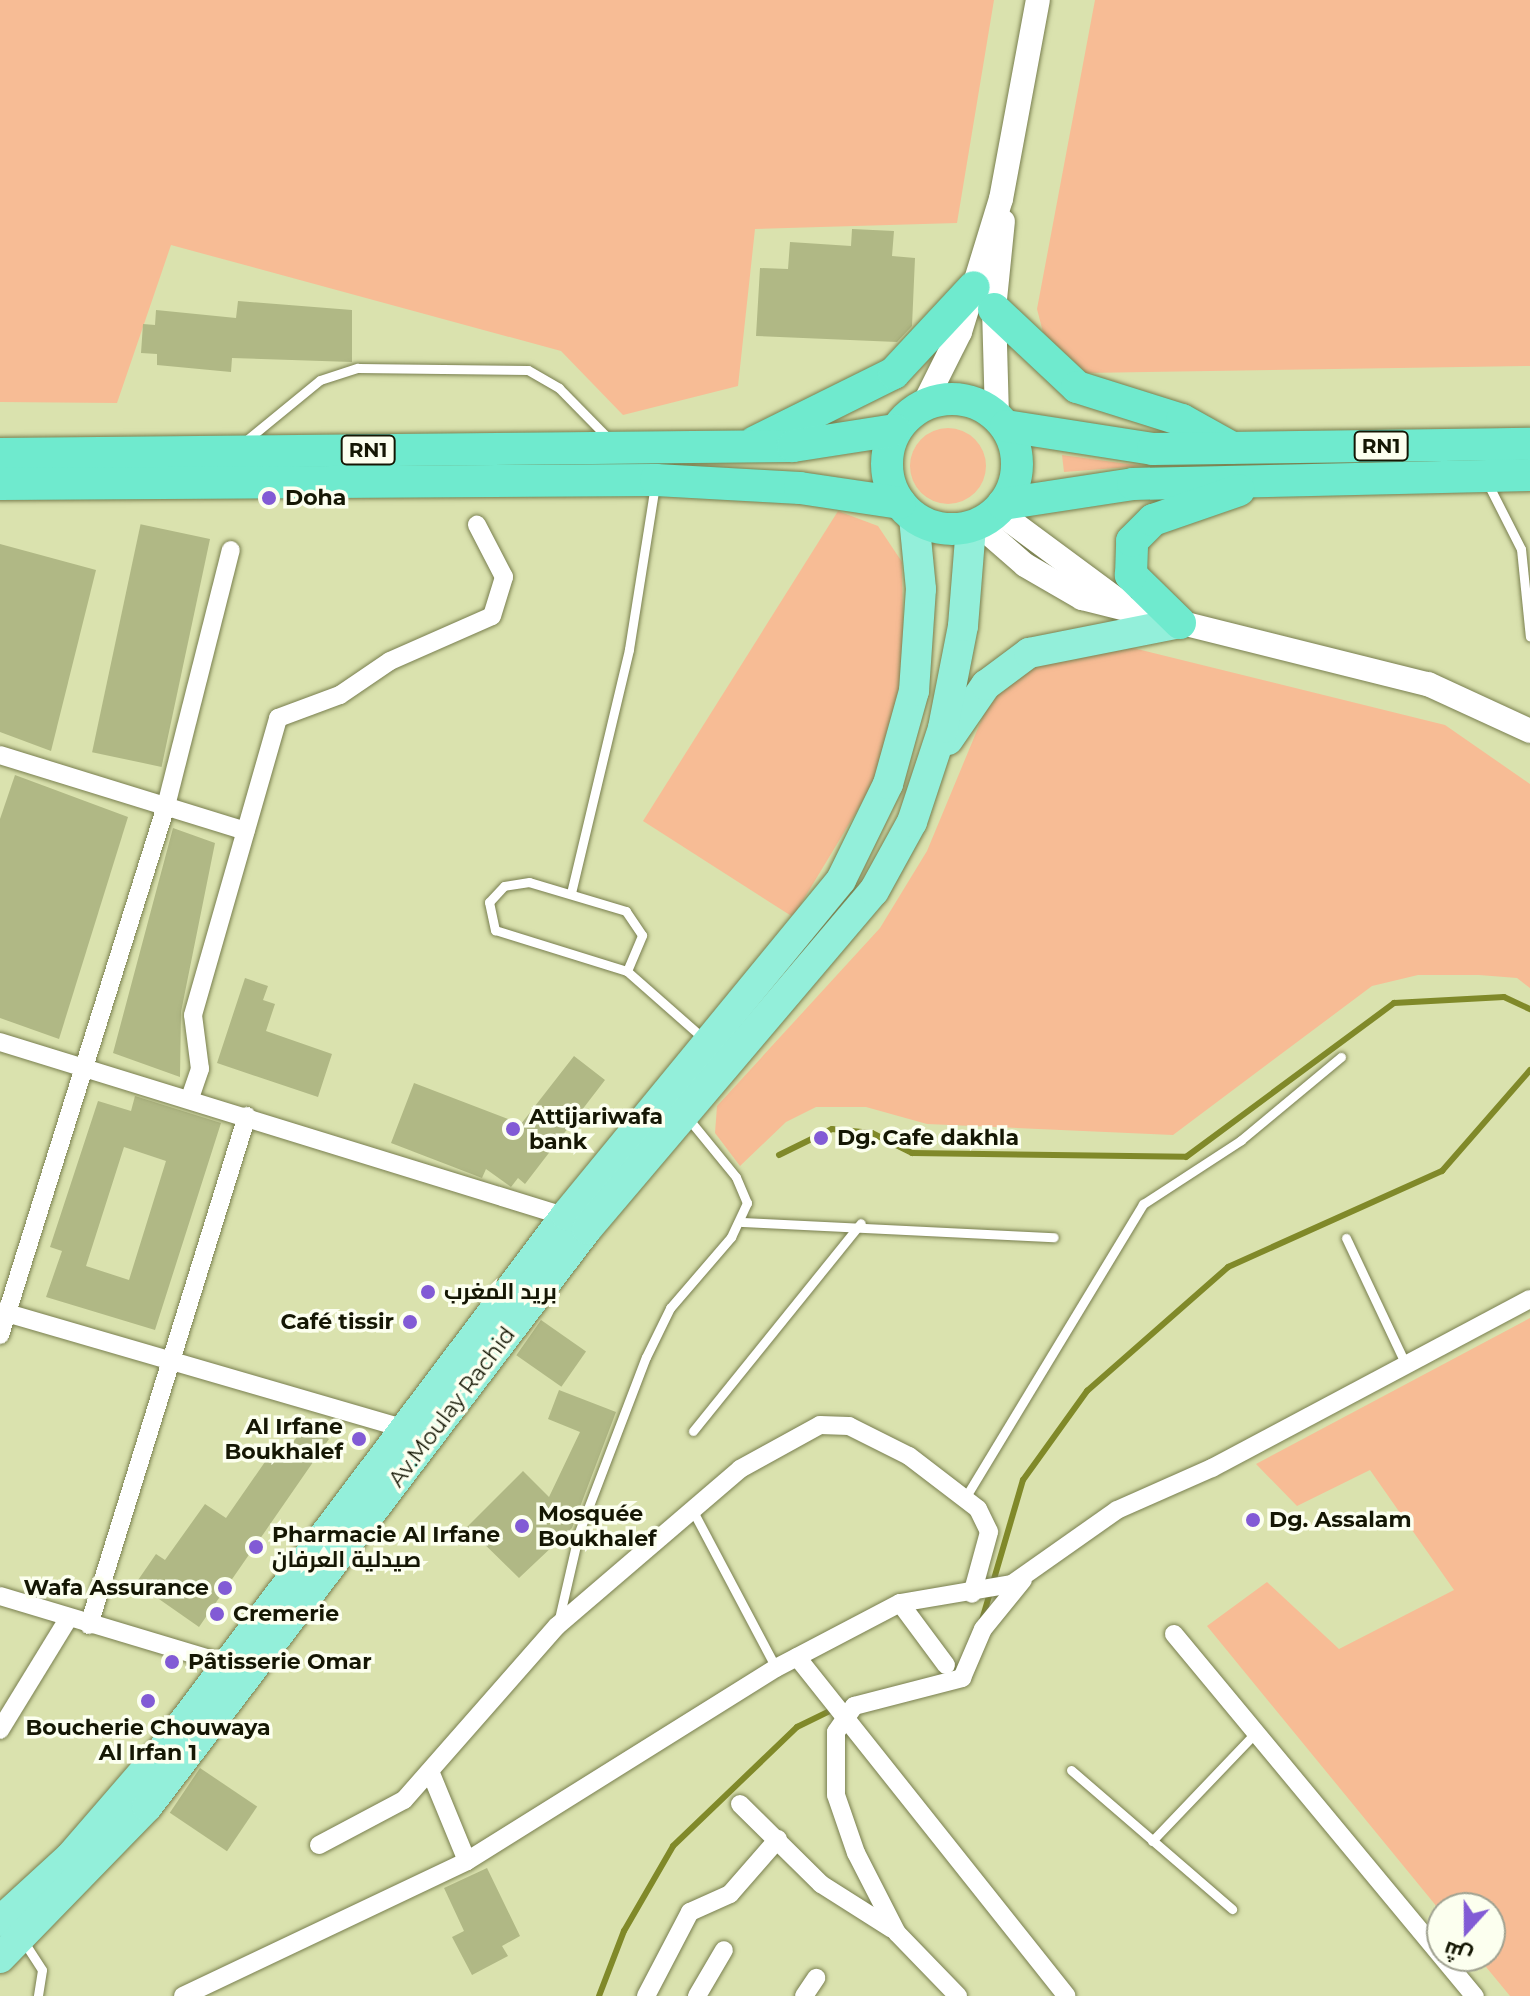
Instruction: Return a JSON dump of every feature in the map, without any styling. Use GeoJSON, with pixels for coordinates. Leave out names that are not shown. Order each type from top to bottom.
{"type":"FeatureCollection","features":[{"type":"Feature","properties":{"kind":"highway"},"geometry":{"type":"LineString","coordinates":[[753,443],[894,373],[984,298],[1077,387],[1182,420],[1232,448]]}},
{"type":"Feature","properties":{"kind":"highway","name":"RN1"},"geometry":{"type":"LineString","coordinates":[[0,454],[834,443],[895,430],[924,404],[962,399],[1001,421],[1118,447],[1530,444]]}},
{"type":"Feature","properties":{"kind":"highway"},"geometry":{"type":"LineString","coordinates":[[987,516],[1017,474],[1001,421]]}},
{"type":"Feature","properties":{"kind":"highway"},"geometry":{"type":"LineString","coordinates":[[895,430],[886,467],[907,510]]}},
{"type":"Feature","properties":{"kind":"highway","name":"RN1"},"geometry":{"type":"LineString","coordinates":[[0,484],[656,480],[800,488],[907,510],[951,529],[987,516],[1133,484],[1272,478],[1530,475]]}},
{"type":"Feature","properties":{"kind":"highway"},"geometry":{"type":"LineString","coordinates":[[1180,623],[1131,575],[1132,541],[1153,520],[1272,478]]}},
{"type":"Feature","properties":{"kind":"main road","name":"Av.Moulay Rachid"},"geometry":{"type":"LineString","coordinates":[[7,1939],[147,1807],[576,1222],[705,1040],[822,909],[878,808],[907,724],[918,657],[907,510]]}},
{"type":"Feature","properties":{"kind":"main road","name":"Av.Moulay Rachid"},"geometry":{"type":"LineString","coordinates":[[7,1939],[111,1814],[406,1429],[576,1222],[685,1113],[849,927],[900,847],[934,761],[987,516]]}},
{"type":"Feature","properties":{"kind":"main road"},"geometry":{"type":"LineString","coordinates":[[934,761],[986,685],[1029,653],[1180,623]]}},
{"type":"Feature","properties":{"kind":"street"},"geometry":{"type":"LineString","coordinates":[[1001,421],[984,298],[1038,0]]}},
{"type":"Feature","properties":{"kind":"street"},"geometry":{"type":"LineString","coordinates":[[924,404],[984,298]]}},
{"type":"Feature","properties":{"kind":"street"},"geometry":{"type":"LineString","coordinates":[[987,516],[1059,587],[1180,623],[1428,684],[1530,731]]}},
{"type":"Feature","properties":{"kind":"street"},"geometry":{"type":"LineString","coordinates":[[190,1098],[200,1069],[193,1015],[280,714],[340,695],[499,608],[504,577],[494,545],[477,525]]}},
{"type":"Feature","properties":{"kind":"street"},"geometry":{"type":"LineString","coordinates":[[0,1335],[3,1312],[166,806],[231,550]]}},
{"type":"Feature","properties":{"kind":"street"},"geometry":{"type":"LineString","coordinates":[[0,755],[245,831]]}},
{"type":"Feature","properties":{"kind":"street"},"geometry":{"type":"LineString","coordinates":[[0,1042],[190,1098],[576,1222]]}},
{"type":"Feature","properties":{"kind":"street"},"geometry":{"type":"LineString","coordinates":[[89,1625],[247,1116]]}},
{"type":"Feature","properties":{"kind":"street"},"geometry":{"type":"LineString","coordinates":[[183,1996],[467,1861],[776,1668],[900,1603],[1002,1588],[1030,1572],[1117,1510],[1212,1468],[1530,1299]]}},
{"type":"Feature","properties":{"kind":"street"},"geometry":{"type":"LineString","coordinates":[[3,1312],[171,1366],[406,1429]]}},
{"type":"Feature","properties":{"kind":"street"},"geometry":{"type":"LineString","coordinates":[[319,1845],[404,1800],[432,1776],[557,1626],[764,1451],[834,1424],[909,1456],[965,1498],[989,1532],[975,1593]]}},
{"type":"Feature","properties":{"kind":"street"},"geometry":{"type":"LineString","coordinates":[[947,1992],[897,1933],[856,1853],[836,1795],[840,1718],[854,1706],[962,1678],[983,1629],[1030,1572]]}},
{"type":"Feature","properties":{"kind":"street"},"geometry":{"type":"LineString","coordinates":[[0,1596],[68,1619],[224,1663]]}},
{"type":"Feature","properties":{"kind":"street"},"geometry":{"type":"LineString","coordinates":[[900,1603],[946,1665]]}},
{"type":"Feature","properties":{"kind":"street"},"geometry":{"type":"LineString","coordinates":[[0,1730],[68,1619]]}},
{"type":"Feature","properties":{"kind":"street"},"geometry":{"type":"LineString","coordinates":[[1174,1634],[1475,1996]]}},
{"type":"Feature","properties":{"kind":"street"},"geometry":{"type":"LineString","coordinates":[[797,1657],[840,1718],[896,1776],[1067,1996]]}},
{"type":"Feature","properties":{"kind":"street"},"geometry":{"type":"LineString","coordinates":[[432,1776],[467,1861]]}},
{"type":"Feature","properties":{"kind":"street"},"geometry":{"type":"LineString","coordinates":[[740,1804],[821,1884],[897,1933]]}},
{"type":"Feature","properties":{"kind":"street"},"geometry":{"type":"LineString","coordinates":[[646,1996],[690,1912],[730,1894],[778,1839]]}},
{"type":"Feature","properties":{"kind":"street"},"geometry":{"type":"LineString","coordinates":[[697,1996],[724,1950]]}},
{"type":"Feature","properties":{"kind":"street"},"geometry":{"type":"LineString","coordinates":[[804,1996],[816,1978]]}},
{"type":"Feature","properties":{"kind":"lane"},"geometry":{"type":"LineString","coordinates":[[230,453],[320,380],[358,368],[528,370],[559,388],[614,444]]}},
{"type":"Feature","properties":{"kind":"lane"},"geometry":{"type":"LineString","coordinates":[[1483,476],[1527,562],[1530,633]]}},
{"type":"Feature","properties":{"kind":"lane"},"geometry":{"type":"LineString","coordinates":[[571,893],[629,649],[656,480]]}},
{"type":"Feature","properties":{"kind":"lane"},"geometry":{"type":"LineString","coordinates":[[627,971],[640,948],[638,919],[571,893],[529,882],[504,886],[489,902],[489,924],[508,937],[627,971],[705,1040]]}},
{"type":"Feature","properties":{"kind":"lane"},"geometry":{"type":"LineString","coordinates":[[965,1498],[1143,1204],[1241,1140],[1341,1057]]}},
{"type":"Feature","properties":{"kind":"lane"},"geometry":{"type":"LineString","coordinates":[[557,1626],[579,1532],[646,1357],[693,1274],[742,1222],[747,1203],[736,1177],[685,1113]]}},
{"type":"Feature","properties":{"kind":"lane"},"geometry":{"type":"LineString","coordinates":[[742,1222],[861,1223],[1054,1237]]}},
{"type":"Feature","properties":{"kind":"lane"},"geometry":{"type":"LineString","coordinates":[[693,1431],[861,1223]]}},
{"type":"Feature","properties":{"kind":"lane"},"geometry":{"type":"LineString","coordinates":[[1346,1238],[1405,1363]]}},
{"type":"Feature","properties":{"kind":"lane"},"geometry":{"type":"LineString","coordinates":[[694,1513],[776,1668]]}},
{"type":"Feature","properties":{"kind":"lane"},"geometry":{"type":"LineString","coordinates":[[1152,1841],[1256,1732]]}},
{"type":"Feature","properties":{"kind":"lane"},"geometry":{"type":"LineString","coordinates":[[1071,1770],[1232,1909]]}},
{"type":"Feature","properties":{"kind":"lane"},"geometry":{"type":"LineString","coordinates":[[7,1939],[42,1970],[38,1996]]}},
{"type":"Feature","properties":{"kind":"shaded area"},"geometry":{"type":"Polygon","coordinates":[[[0,0],[994,0],[957,223],[755,229],[738,386],[623,415],[561,351],[171,245],[117,403],[0,402],[0,0]]]}},
{"type":"Feature","properties":{"kind":"shaded area"},"geometry":{"type":"Polygon","coordinates":[[[1095,0],[1530,0],[1530,366],[1085,373],[1044,336],[1037,309],[1095,0]]]}},
{"type":"Feature","properties":{"kind":"shaded area"},"geometry":{"type":"Polygon","coordinates":[[[941,428],[955,428],[969,434],[980,445],[986,466],[983,481],[975,493],[955,504],[941,504],[927,498],[916,487],[910,473],[910,459],[916,445],[927,434],[941,428]]]}},
{"type":"Feature","properties":{"kind":"shaded area"},"geometry":{"type":"Polygon","coordinates":[[[1062,455],[1143,466],[1064,472],[1062,455]]]}},
{"type":"Feature","properties":{"kind":"shaded area"},"geometry":{"type":"Polygon","coordinates":[[[838,511],[878,526],[902,562],[904,681],[872,786],[793,917],[643,821],[838,511]]]}},
{"type":"Feature","properties":{"kind":"shaded area"},"geometry":{"type":"Polygon","coordinates":[[[1125,646],[1445,725],[1530,784],[1530,988],[1517,978],[1479,975],[1418,975],[1372,986],[1173,1135],[927,1124],[866,1107],[816,1107],[786,1122],[740,1166],[715,1133],[717,1106],[880,928],[927,851],[988,704],[1030,666],[1125,646]]]}},
{"type":"Feature","properties":{"kind":"shaded area"},"geometry":{"type":"Polygon","coordinates":[[[1530,1318],[1530,1996],[1510,1996],[1490,1972],[1506,1972],[1506,1892],[1426,1893],[1207,1626],[1267,1582],[1339,1649],[1454,1590],[1370,1470],[1297,1506],[1256,1464],[1530,1318]]]}},
{"type":"Feature","properties":{"kind":"building"},"geometry":{"type":"Polygon","coordinates":[[[852,229],[894,231],[892,256],[915,258],[912,326],[897,342],[756,336],[760,268],[788,269],[790,242],[851,246],[852,229]]]}},
{"type":"Feature","properties":{"kind":"building"},"geometry":{"type":"Polygon","coordinates":[[[238,301],[352,310],[352,362],[232,358],[231,372],[157,365],[157,354],[141,353],[143,324],[155,325],[156,310],[236,318],[238,301]]]}},
{"type":"Feature","properties":{"kind":"building"},"geometry":{"type":"Polygon","coordinates":[[[141,524],[210,539],[162,767],[92,752],[141,524]]]}},
{"type":"Feature","properties":{"kind":"building"},"geometry":{"type":"Polygon","coordinates":[[[0,544],[96,570],[51,751],[0,732],[0,544]]]}},
{"type":"Feature","properties":{"kind":"building"},"geometry":{"type":"Polygon","coordinates":[[[15,775],[128,817],[59,1039],[0,1018],[0,819],[15,775]]]}},
{"type":"Feature","properties":{"kind":"building"},"geometry":{"type":"Polygon","coordinates":[[[173,828],[215,843],[181,1012],[180,1077],[113,1053],[173,828]]]}},
{"type":"Feature","properties":{"kind":"building"},"geometry":{"type":"Polygon","coordinates":[[[245,978],[268,986],[263,1000],[275,1004],[266,1031],[332,1054],[318,1097],[217,1063],[245,978]]]}},
{"type":"Feature","properties":{"kind":"building"},"geometry":{"type":"Polygon","coordinates":[[[574,1056],[605,1080],[525,1184],[518,1178],[511,1187],[486,1169],[482,1178],[391,1143],[414,1083],[521,1124],[574,1056]]]}},
{"type":"Feature","properties":{"kind":"building"},"geometry":{"type":"Polygon","coordinates":[[[135,1096],[221,1123],[155,1330],[46,1297],[62,1251],[50,1247],[98,1101],[131,1111],[135,1096]],[[124,1147],[86,1266],[129,1280],[166,1161],[124,1147]]]}},
{"type":"Feature","properties":{"kind":"building"},"geometry":{"type":"Polygon","coordinates":[[[541,1320],[586,1352],[561,1387],[516,1355],[541,1320]]]}},
{"type":"Feature","properties":{"kind":"building"},"geometry":{"type":"Polygon","coordinates":[[[559,1390],[616,1412],[572,1528],[519,1578],[467,1527],[523,1471],[549,1497],[580,1432],[548,1419],[559,1390]]]}},
{"type":"Feature","properties":{"kind":"building"},"geometry":{"type":"Polygon","coordinates":[[[306,1423],[329,1439],[199,1627],[136,1583],[156,1554],[165,1560],[205,1504],[226,1518],[276,1446],[286,1453],[306,1423]]]}},
{"type":"Feature","properties":{"kind":"building"},"geometry":{"type":"Polygon","coordinates":[[[200,1768],[257,1807],[227,1851],[170,1813],[200,1768]]]}},
{"type":"Feature","properties":{"kind":"building"},"geometry":{"type":"Polygon","coordinates":[[[487,1868],[520,1936],[502,1946],[508,1956],[472,1975],[452,1937],[464,1931],[444,1888],[487,1868]]]}},
{"type":"Feature","properties":{"kind":"waterway"},"geometry":{"type":"LineString","coordinates":[[779,1155],[832,1129],[872,1133],[912,1153],[1186,1157],[1394,1003],[1504,997],[1530,1009]]}},
{"type":"Feature","properties":{"kind":"waterway"},"geometry":{"type":"LineString","coordinates":[[982,1620],[1023,1480],[1087,1391],[1228,1267],[1442,1171],[1530,1070]]}},
{"type":"Feature","properties":{"kind":"waterway"},"geometry":{"type":"LineString","coordinates":[[599,1996],[624,1931],[673,1846],[797,1727],[836,1708]]}},
{"type":"Feature","properties":{"kind":"place","name":"Doha"},"geometry":{"type":"Point","coordinates":[269,498]}},
{"type":"Feature","properties":{"kind":"place","name":"Attijariwafa bank"},"geometry":{"type":"Point","coordinates":[513,1129]}},
{"type":"Feature","properties":{"kind":"place","name":"Dg. Cafe dakhla"},"geometry":{"type":"Point","coordinates":[821,1138]}},
{"type":"Feature","properties":{"kind":"place","name":"بريد المغرب"},"geometry":{"type":"Point","coordinates":[428,1292]}},
{"type":"Feature","properties":{"kind":"place","name":"Café tissir"},"geometry":{"type":"Point","coordinates":[410,1322]}},
{"type":"Feature","properties":{"kind":"place","name":"Al Irfane Boukhalef"},"geometry":{"type":"Point","coordinates":[359,1439]}},
{"type":"Feature","properties":{"kind":"place","name":"Dg. Assalam"},"geometry":{"type":"Point","coordinates":[1253,1520]}},
{"type":"Feature","properties":{"kind":"place","name":"Mosquée Boukhalef"},"geometry":{"type":"Point","coordinates":[522,1526]}},
{"type":"Feature","properties":{"kind":"place","name":"Pharmacie Al Irfane صيدلية العرفان"},"geometry":{"type":"Point","coordinates":[256,1547]}},
{"type":"Feature","properties":{"kind":"place","name":"Wafa Assurance"},"geometry":{"type":"Point","coordinates":[225,1588]}},
{"type":"Feature","properties":{"kind":"place","name":"Cremerie"},"geometry":{"type":"Point","coordinates":[217,1614]}},
{"type":"Feature","properties":{"kind":"place","name":"Pâtisserie Omar"},"geometry":{"type":"Point","coordinates":[172,1662]}},
{"type":"Feature","properties":{"kind":"place","name":"Boucherie Chouwaya Al Irfan 1"},"geometry":{"type":"Point","coordinates":[148,1701]}}]}
